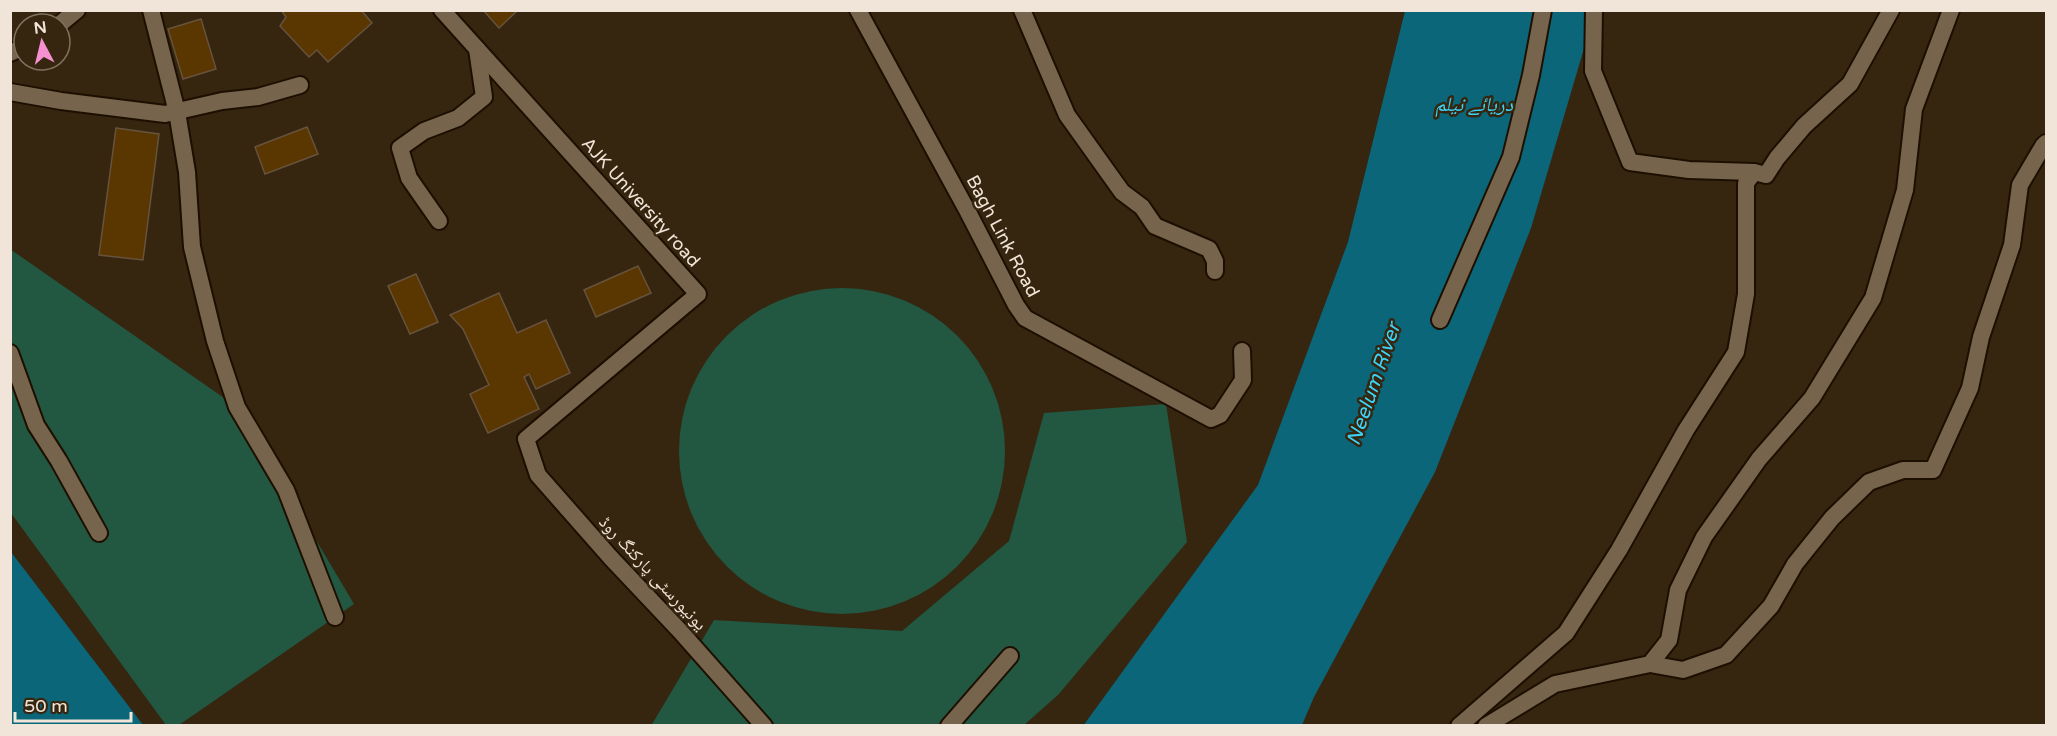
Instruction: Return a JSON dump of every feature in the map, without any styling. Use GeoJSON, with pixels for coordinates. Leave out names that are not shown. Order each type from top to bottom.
{"type":"FeatureCollection","features":[{"type":"Feature","properties":{"kind":"street"},"geometry":{"type":"LineString","coordinates":[[151,10],[177,112],[187,172],[192,247],[215,340],[237,407],[286,489],[336,617]]}},
{"type":"Feature","properties":{"kind":"street","name":"AJK University road"},"geometry":{"type":"LineString","coordinates":[[442,10],[698,294],[525,439]]}},
{"type":"Feature","properties":{"kind":"street","name":"Bagh Link Road"},"geometry":{"type":"LineString","coordinates":[[858,10],[1025,318],[1211,419],[1220,415],[1243,380],[1242,351]]}},
{"type":"Feature","properties":{"kind":"street"},"geometry":{"type":"LineString","coordinates":[[1022,10],[1067,115],[1122,192],[1142,207],[1155,226],[1209,249],[1215,261],[1215,271]]}},
{"type":"Feature","properties":{"kind":"street"},"geometry":{"type":"LineString","coordinates":[[1440,320],[1511,157],[1531,75],[1543,10]]}},
{"type":"Feature","properties":{"kind":"street"},"geometry":{"type":"LineString","coordinates":[[1594,10],[1593,71],[1630,162],[1689,170],[1754,172],[1766,175],[1804,126],[1850,84],[1891,10]]}},
{"type":"Feature","properties":{"kind":"street"},"geometry":{"type":"LineString","coordinates":[[1650,664],[1669,640],[1678,590],[1704,537],[1759,459],[1812,398],[1873,298],[1905,190],[1914,109],[1951,10]]}},
{"type":"Feature","properties":{"kind":"street"},"geometry":{"type":"LineString","coordinates":[[440,221],[409,177],[400,148],[424,131],[458,118],[484,97],[477,49]]}},
{"type":"Feature","properties":{"kind":"street"},"geometry":{"type":"LineString","coordinates":[[10,92],[165,114],[222,100],[258,97],[300,85]]}},
{"type":"Feature","properties":{"kind":"street"},"geometry":{"type":"LineString","coordinates":[[1486,726],[1555,684],[1650,664],[1683,670],[1726,655],[1771,606],[1795,564],[1832,518],[1869,482],[1903,470],[1933,470],[1970,388],[1981,337],[2012,245],[2020,184],[2046,142]]}},
{"type":"Feature","properties":{"kind":"street"},"geometry":{"type":"LineString","coordinates":[[1459,726],[1566,633],[1619,550],[1686,430],[1736,352],[1746,294],[1746,183],[1754,172]]}},
{"type":"Feature","properties":{"kind":"street"},"geometry":{"type":"LineString","coordinates":[[10,353],[36,425],[99,533]]}},
{"type":"Feature","properties":{"kind":"street","name":"یونیورسٹی پارکنگ روڈ"},"geometry":{"type":"LineString","coordinates":[[525,439],[538,475],[764,726]]}},
{"type":"Feature","properties":{"kind":"street"},"geometry":{"type":"LineString","coordinates":[[950,726],[1010,656]]}},
{"type":"Feature","properties":{"kind":"green space"},"geometry":{"type":"Polygon","coordinates":[[[10,249],[237,407],[354,604],[179,725],[166,725],[11,513],[10,249]]]}},
{"type":"Feature","properties":{"kind":"green space"},"geometry":{"type":"Polygon","coordinates":[[[842,288],[874,291],[904,300],[933,316],[957,336],[977,360],[993,389],[1002,419],[1005,451],[1002,483],[993,513],[977,542],[957,566],[933,586],[904,602],[874,611],[842,614],[810,611],[780,602],[751,586],[727,566],[707,542],[691,513],[682,483],[679,451],[682,419],[691,389],[707,360],[727,336],[751,316],[780,300],[810,291],[842,288]]]}},
{"type":"Feature","properties":{"kind":"green space"},"geometry":{"type":"Polygon","coordinates":[[[1166,404],[1187,542],[1058,695],[1024,725],[651,726],[714,620],[902,631],[1009,541],[1044,413],[1166,404]]]}},
{"type":"Feature","properties":{"kind":"water","name":"دریائے نیلم"},"geometry":{"type":"Polygon","coordinates":[[[1405,11],[1595,11],[1531,228],[1435,472],[1314,697],[1302,725],[1083,726],[1258,485],[1348,242],[1405,11]]]}},
{"type":"Feature","properties":{"kind":"water"},"geometry":{"type":"Polygon","coordinates":[[[11,552],[143,725],[11,725],[11,552]]]}},
{"type":"Feature","properties":{"kind":"building"},"geometry":{"type":"Polygon","coordinates":[[[281,10],[361,10],[372,23],[328,62],[317,50],[309,57],[280,26],[286,17],[281,10]]]}},
{"type":"Feature","properties":{"kind":"building"},"geometry":{"type":"Polygon","coordinates":[[[483,10],[518,10],[499,28],[483,10]]]}},
{"type":"Feature","properties":{"kind":"building"},"geometry":{"type":"Polygon","coordinates":[[[201,19],[216,69],[183,79],[168,29],[201,19]]]}},
{"type":"Feature","properties":{"kind":"building"},"geometry":{"type":"Polygon","coordinates":[[[307,127],[318,154],[265,174],[255,147],[307,127]]]}},
{"type":"Feature","properties":{"kind":"building"},"geometry":{"type":"Polygon","coordinates":[[[116,128],[159,134],[143,260],[99,255],[116,128]]]}},
{"type":"Feature","properties":{"kind":"building"},"geometry":{"type":"Polygon","coordinates":[[[638,266],[651,293],[596,317],[584,290],[638,266]]]}},
{"type":"Feature","properties":{"kind":"building"},"geometry":{"type":"Polygon","coordinates":[[[416,274],[438,322],[410,334],[388,286],[416,274]]]}},
{"type":"Feature","properties":{"kind":"building"},"geometry":{"type":"Polygon","coordinates":[[[499,293],[517,333],[546,320],[570,373],[536,389],[529,374],[524,377],[539,409],[488,433],[470,394],[489,385],[463,329],[450,315],[499,293]]]}},
{"type":"Feature","properties":{"kind":"water label","name":"Neelum River"},"geometry":{"type":"Point","coordinates":[1373,384]}}]}
